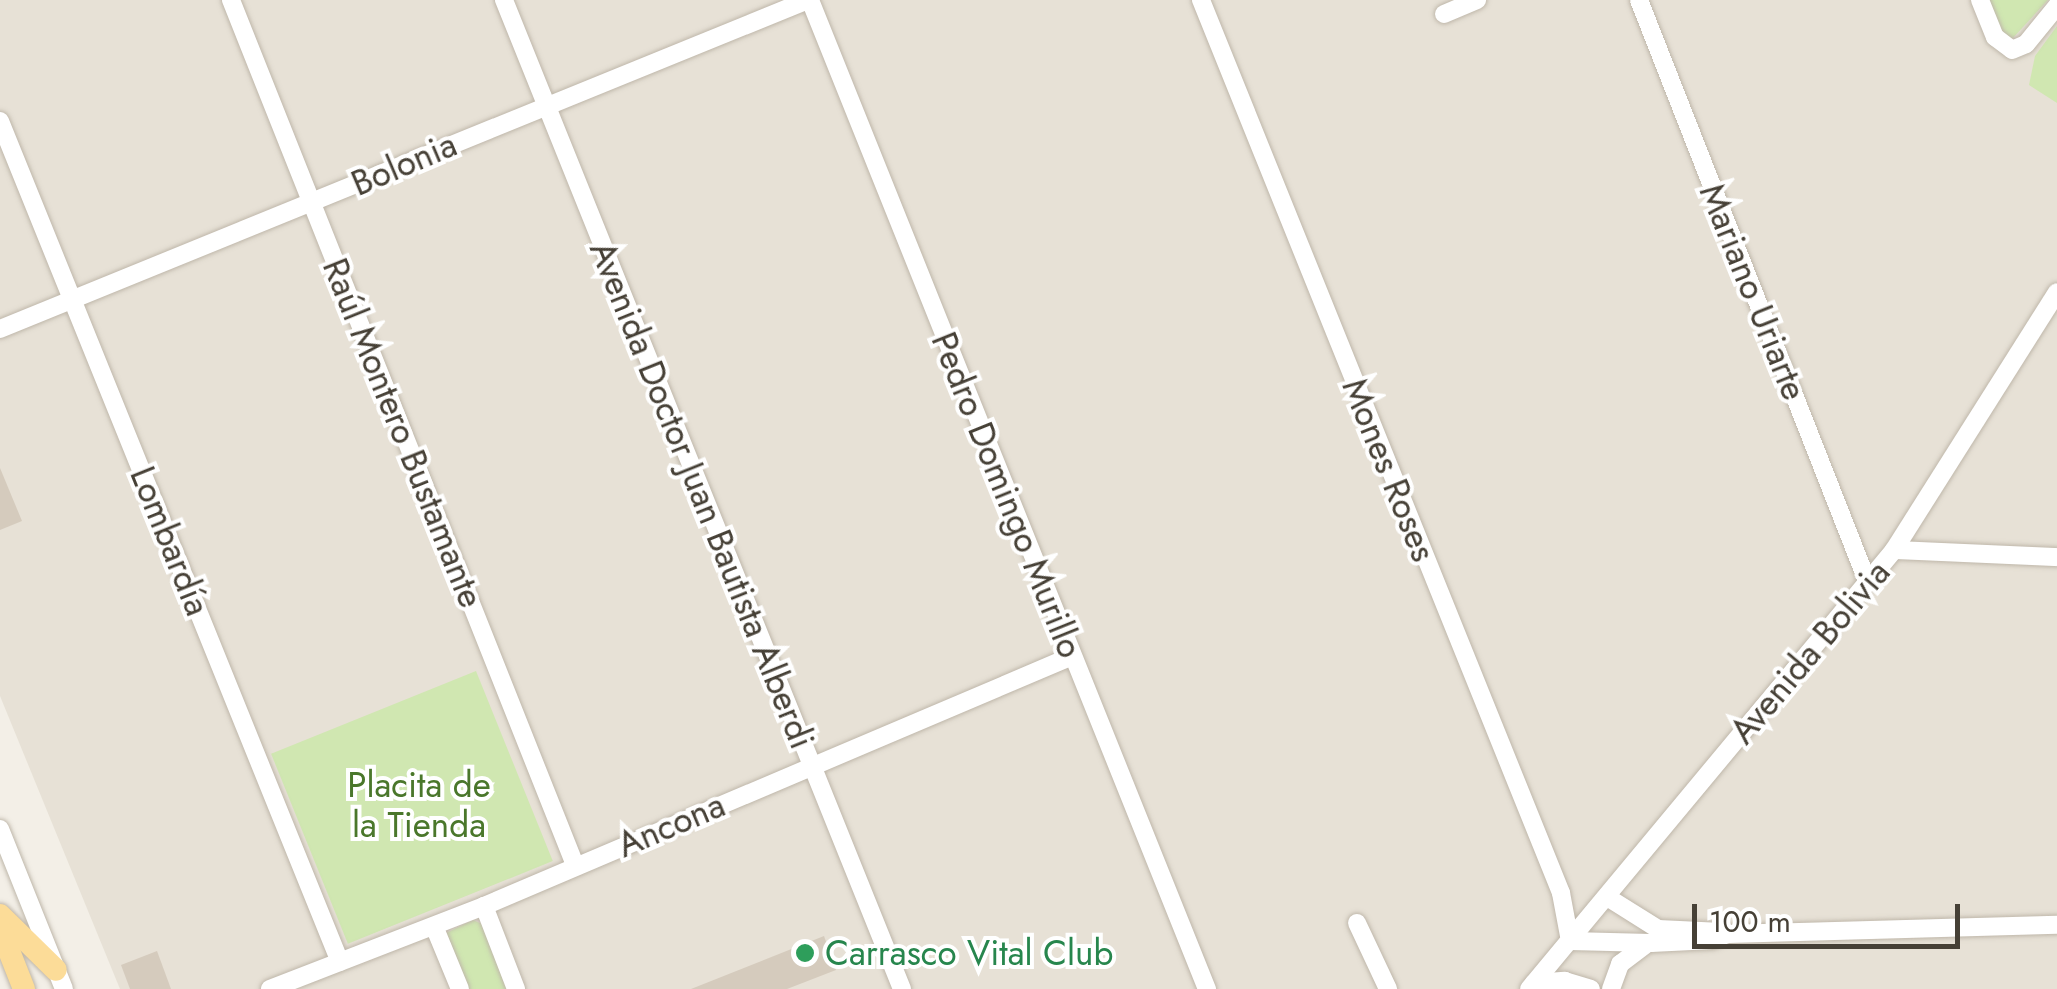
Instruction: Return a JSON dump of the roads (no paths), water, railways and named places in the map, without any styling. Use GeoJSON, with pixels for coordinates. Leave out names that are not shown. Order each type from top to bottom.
{"type":"FeatureCollection","features":[{"type":"Feature","properties":{"kind":"main road"},"geometry":{"type":"LineString","coordinates":[[0,915],[60,980]]}},
{"type":"Feature","properties":{"kind":"main road"},"geometry":{"type":"LineString","coordinates":[[0,928],[24,989]]}},
{"type":"Feature","properties":{"kind":"street","name":"Raúl Montero Bustamante"},"geometry":{"type":"LineString","coordinates":[[231,0],[575,865]]}},
{"type":"Feature","properties":{"kind":"street","name":"Avenida Doctor Juan Bautista Alberdi"},"geometry":{"type":"LineString","coordinates":[[504,0],[902,989]]}},
{"type":"Feature","properties":{"kind":"street","name":"Bolonia"},"geometry":{"type":"LineString","coordinates":[[0,329],[809,0]]}},
{"type":"Feature","properties":{"kind":"street","name":"Pedro Domingo Murillo"},"geometry":{"type":"LineString","coordinates":[[809,0],[1070,657],[1207,989]]}},
{"type":"Feature","properties":{"kind":"street","name":"Mones Roses"},"geometry":{"type":"LineString","coordinates":[[1201,0],[1561,893],[1570,942]]}},
{"type":"Feature","properties":{"kind":"street"},"geometry":{"type":"LineString","coordinates":[[1444,14],[1477,0]]}},
{"type":"Feature","properties":{"kind":"street","name":"Mariano Uriarte"},"geometry":{"type":"LineString","coordinates":[[1638,0],[1868,583]]}},
{"type":"Feature","properties":{"kind":"street"},"geometry":{"type":"LineString","coordinates":[[1980,0],[1994,37],[2012,50],[2026,44],[2057,6]]}},
{"type":"Feature","properties":{"kind":"street","name":"Lombardía"},"geometry":{"type":"LineString","coordinates":[[0,121],[340,962]]}},
{"type":"Feature","properties":{"kind":"street","name":"Avenida Bolivia"},"geometry":{"type":"LineString","coordinates":[[1532,986],[1894,550],[2057,292]]}},
{"type":"Feature","properties":{"kind":"street"},"geometry":{"type":"LineString","coordinates":[[1894,550],[2057,557]]}},
{"type":"Feature","properties":{"kind":"street","name":"Ancona"},"geometry":{"type":"LineString","coordinates":[[270,989],[484,906],[1070,657]]}},
{"type":"Feature","properties":{"kind":"street"},"geometry":{"type":"LineString","coordinates":[[0,829],[60,980]]}},
{"type":"Feature","properties":{"kind":"street"},"geometry":{"type":"LineString","coordinates":[[1606,896],[1658,929],[1712,928],[1728,934]]}},
{"type":"Feature","properties":{"kind":"street"},"geometry":{"type":"LineString","coordinates":[[484,906],[516,989]]}},
{"type":"Feature","properties":{"kind":"street"},"geometry":{"type":"LineString","coordinates":[[1356,922],[1388,989]]}},
{"type":"Feature","properties":{"kind":"street"},"geometry":{"type":"LineString","coordinates":[[1570,942],[1650,943],[1712,940],[1728,934],[2057,924]]}},
{"type":"Feature","properties":{"kind":"street"},"geometry":{"type":"LineString","coordinates":[[434,926],[460,989]]}},
{"type":"Feature","properties":{"kind":"street"},"geometry":{"type":"LineString","coordinates":[[1611,989],[1613,974],[1625,957],[1650,943]]}},
{"type":"Feature","properties":{"kind":"street"},"geometry":{"type":"LineString","coordinates":[[1532,986],[1577,982],[1590,989]]}},
{"type":"Feature","properties":{"kind":"place","name":"Carrasco Vital Club"},"geometry":{"type":"Point","coordinates":[805,953]}},
{"type":"Feature","properties":{"kind":"park label","name":"Placita de la Tienda"},"geometry":{"type":"Point","coordinates":[419,805]}}]}
